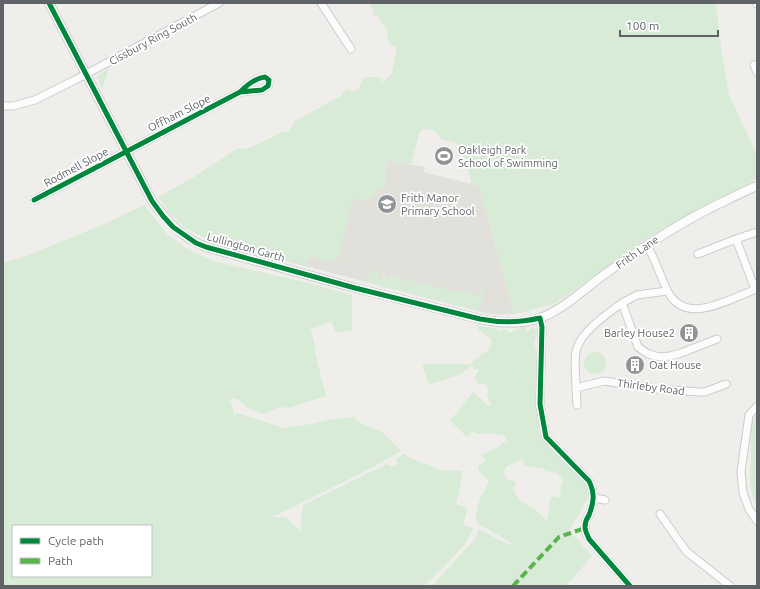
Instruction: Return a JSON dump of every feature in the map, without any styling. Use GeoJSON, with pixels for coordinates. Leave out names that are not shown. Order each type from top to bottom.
{"type":"FeatureCollection","features":[{"type":"Feature","properties":{"kind":"street","name":"Lullington Garth"},"geometry":{"type":"LineString","coordinates":[[49,3],[152,201],[173,227],[196,243],[416,304],[500,323],[521,322]]}},
{"type":"Feature","properties":{"kind":"street","name":"Cissbury Ring South"},"geometry":{"type":"LineString","coordinates":[[3,106],[13,106],[35,100],[219,3]]}},
{"type":"Feature","properties":{"kind":"street"},"geometry":{"type":"LineString","coordinates":[[321,3],[351,49]]}},
{"type":"Feature","properties":{"kind":"street"},"geometry":{"type":"LineString","coordinates":[[754,64],[757,72]]}},
{"type":"Feature","properties":{"kind":"street","name":"Offham Slope"},"geometry":{"type":"LineString","coordinates":[[127,151],[240,92]]}},
{"type":"Feature","properties":{"kind":"street","name":"Rodmell Slope"},"geometry":{"type":"LineString","coordinates":[[34,200],[127,151]]}},
{"type":"Feature","properties":{"kind":"street","name":"Frith Lane"},"geometry":{"type":"LineString","coordinates":[[521,322],[540,318],[562,306],[674,227],[706,209],[757,186]]}},
{"type":"Feature","properties":{"kind":"street"},"geometry":{"type":"LineString","coordinates":[[698,254],[754,233]]}},
{"type":"Feature","properties":{"kind":"street"},"geometry":{"type":"LineString","coordinates":[[647,245],[654,256],[668,291],[677,303],[691,310],[722,303],[756,289],[736,239]]}},
{"type":"Feature","properties":{"kind":"street"},"geometry":{"type":"LineString","coordinates":[[577,405],[575,364],[576,350],[581,340],[599,322],[622,303],[637,295],[668,291]]}},
{"type":"Feature","properties":{"kind":"street"},"geometry":{"type":"LineString","coordinates":[[622,303],[638,347],[648,354],[670,356],[717,339]]}},
{"type":"Feature","properties":{"kind":"street"},"geometry":{"type":"LineString","coordinates":[[540,318],[542,327],[540,404],[546,437],[589,481],[593,489],[594,498],[586,522],[585,528],[587,534],[589,539],[630,586]]}},
{"type":"Feature","properties":{"kind":"street","name":"Thirleby Road"},"geometry":{"type":"LineString","coordinates":[[576,388],[604,381],[657,389],[705,392],[726,384]]}},
{"type":"Feature","properties":{"kind":"street"},"geometry":{"type":"LineString","coordinates":[[757,406],[749,416],[741,472],[743,493],[749,509],[757,521]]}},
{"type":"Feature","properties":{"kind":"street"},"geometry":{"type":"LineString","coordinates":[[594,498],[605,500]]}},
{"type":"Feature","properties":{"kind":"street"},"geometry":{"type":"LineString","coordinates":[[660,514],[686,551],[728,585]]}},
{"type":"Feature","properties":{"kind":"shaded area","name":"Frith Manor Primary School"},"geometry":{"type":"Polygon","coordinates":[[[307,133],[386,160],[425,167],[424,172],[479,186],[514,314],[497,315],[482,312],[278,259],[307,133]]]}},
{"type":"Feature","properties":{"kind":"green space"},"geometry":{"type":"Polygon","coordinates":[[[369,3],[716,3],[721,47],[729,95],[757,155],[757,179],[711,202],[649,237],[553,305],[514,314],[479,186],[470,184],[471,179],[462,150],[457,143],[441,139],[436,132],[429,129],[423,129],[419,134],[411,164],[386,160],[386,189],[377,188],[377,192],[366,202],[353,198],[339,257],[336,259],[325,261],[310,257],[306,261],[305,265],[213,242],[185,228],[170,213],[158,197],[194,177],[238,148],[247,149],[285,131],[285,133],[289,131],[295,121],[341,96],[346,89],[351,91],[358,90],[364,77],[380,77],[382,82],[392,73],[397,47],[390,44],[387,37],[388,32],[377,15],[372,16],[374,11],[369,3]]]}},
{"type":"Feature","properties":{"kind":"green space"},"geometry":{"type":"Polygon","coordinates":[[[109,68],[102,90],[97,76],[109,68]]]}},
{"type":"Feature","properties":{"kind":"green space"},"geometry":{"type":"Polygon","coordinates":[[[144,205],[167,234],[189,250],[213,261],[300,281],[352,295],[352,330],[336,333],[331,321],[310,329],[316,348],[314,349],[326,396],[288,408],[281,407],[263,414],[249,409],[236,398],[230,399],[235,415],[237,413],[284,428],[333,419],[355,417],[356,420],[364,425],[382,432],[401,451],[360,474],[272,517],[286,517],[300,531],[303,505],[387,464],[392,467],[398,463],[396,459],[405,454],[408,457],[440,470],[462,471],[456,504],[468,508],[463,525],[473,528],[466,542],[425,586],[3,586],[3,262],[21,258],[111,221],[144,205]]]}},
{"type":"Feature","properties":{"kind":"green space"},"geometry":{"type":"Polygon","coordinates":[[[371,270],[377,271],[379,274],[377,279],[380,281],[384,274],[387,275],[387,279],[389,280],[391,275],[452,291],[471,291],[470,294],[475,296],[480,290],[484,294],[479,311],[365,282],[371,270]]]}},
{"type":"Feature","properties":{"kind":"green space"},"geometry":{"type":"Polygon","coordinates":[[[476,326],[496,328],[498,331],[506,329],[510,333],[524,326],[527,331],[533,327],[538,331],[534,343],[538,354],[539,430],[546,443],[578,475],[590,490],[583,506],[568,532],[576,538],[592,556],[566,586],[432,586],[472,542],[477,535],[478,529],[510,545],[512,543],[477,523],[476,516],[481,494],[483,495],[489,481],[479,471],[478,466],[486,461],[481,455],[498,447],[507,440],[503,435],[484,433],[476,434],[473,431],[467,437],[450,421],[473,392],[489,406],[491,405],[487,396],[489,388],[485,384],[477,383],[475,377],[479,369],[473,369],[472,365],[459,375],[431,384],[428,382],[422,364],[472,364],[472,362],[487,351],[492,344],[491,339],[476,326]],[[523,459],[506,467],[504,473],[507,479],[516,482],[513,490],[519,500],[535,509],[546,520],[548,519],[550,498],[555,496],[557,498],[561,497],[560,489],[563,480],[556,473],[545,471],[543,468],[524,466],[523,459]]]}},
{"type":"Feature","properties":{"kind":"green space"},"geometry":{"type":"Polygon","coordinates":[[[595,352],[603,355],[606,363],[603,371],[595,374],[587,371],[584,363],[587,355],[595,352]]]}},
{"type":"Feature","properties":{"kind":"green space"},"geometry":{"type":"Polygon","coordinates":[[[757,415],[757,506],[750,484],[750,431],[752,423],[757,415]]]}},
{"type":"Feature","properties":{"kind":"marked path"},"geometry":{"type":"LineString","coordinates":[[513,586],[559,537],[585,528]]}},
{"type":"Feature","properties":{"kind":"cycle path"},"geometry":{"type":"LineString","coordinates":[[49,3],[152,201],[173,227],[196,243],[355,288],[480,319],[510,322],[540,318],[542,327],[540,404],[546,437],[589,481],[592,490],[593,502],[585,524],[585,529],[589,539],[630,586]]}},
{"type":"Feature","properties":{"kind":"cycle path"},"geometry":{"type":"LineString","coordinates":[[34,200],[240,92],[255,81],[265,77],[269,80],[268,86],[262,90],[240,92]]}},
{"type":"Feature","properties":{"kind":"place","name":"Oakleigh Park School of Swimming"},"geometry":{"type":"Point","coordinates":[444,156]}},
{"type":"Feature","properties":{"kind":"place","name":"Frith Manor Primary School"},"geometry":{"type":"Point","coordinates":[387,204]}},
{"type":"Feature","properties":{"kind":"place","name":"Barley House2"},"geometry":{"type":"Point","coordinates":[689,333]}},
{"type":"Feature","properties":{"kind":"place","name":"Oat House"},"geometry":{"type":"Point","coordinates":[635,365]}}]}
